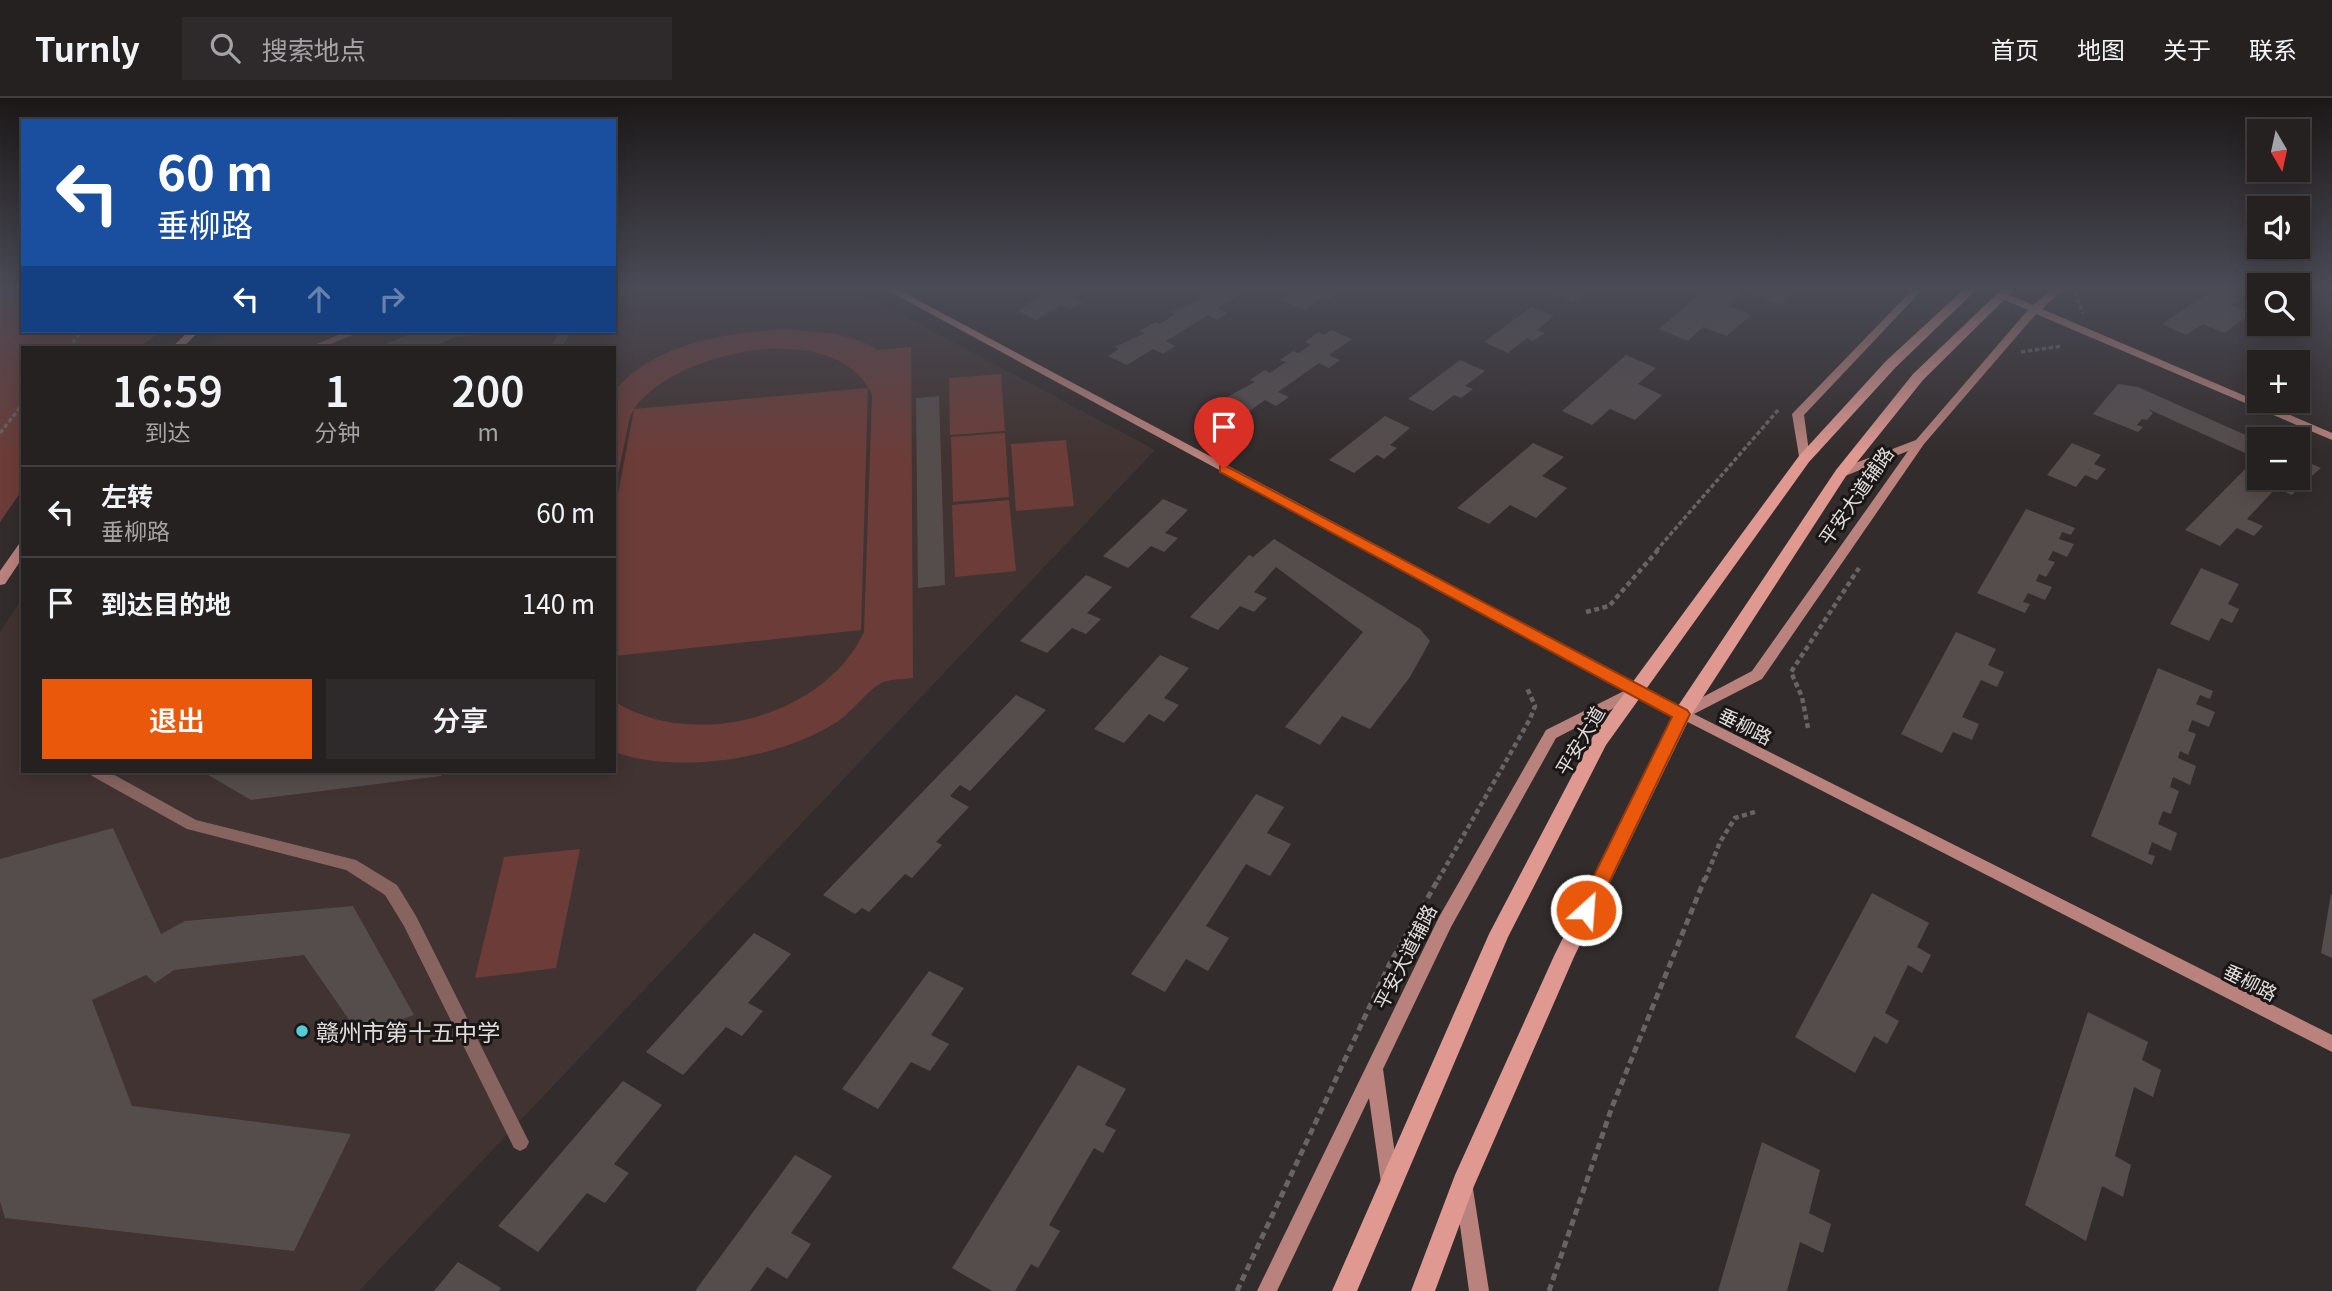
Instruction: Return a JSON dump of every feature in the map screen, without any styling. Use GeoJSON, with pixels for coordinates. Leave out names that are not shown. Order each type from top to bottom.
{"type":"FeatureCollection","features":[{"type":"Feature","properties":{"kind":"main road","name":"平安大道"},"geometry":{"type":"LineString","coordinates":[[1345,1291],[1499,934],[1599,741],[1804,459],[1912,345]]}},
{"type":"Feature","properties":{"kind":"main road"},"geometry":{"type":"LineString","coordinates":[[1423,1291],[1463,1183],[1564,956],[1682,714],[1841,473],[1918,377],[1951,345]]}},
{"type":"Feature","properties":{"kind":"street","name":"垂柳路"},"geometry":{"type":"LineString","coordinates":[[993,345],[1637,691],[2332,1044]]}},
{"type":"Feature","properties":{"kind":"street"},"geometry":{"type":"LineString","coordinates":[[1804,459],[1798,414],[1865,345]]}},
{"type":"Feature","properties":{"kind":"street","name":"平安大道辅路"},"geometry":{"type":"LineString","coordinates":[[1682,714],[1757,675],[1920,442],[2004,345]]}},
{"type":"Feature","properties":{"kind":"street"},"geometry":{"type":"LineString","coordinates":[[2115,345],[2332,438]]}},
{"type":"Feature","properties":{"kind":"street"},"geometry":{"type":"LineString","coordinates":[[1841,473],[1920,442]]}},
{"type":"Feature","properties":{"kind":"street"},"geometry":{"type":"LineString","coordinates":[[0,581],[21,550]]}},
{"type":"Feature","properties":{"kind":"street","name":"平安大道辅路"},"geometry":{"type":"LineString","coordinates":[[1267,1291],[1445,922],[1551,734],[1637,691]]}},
{"type":"Feature","properties":{"kind":"street"},"geometry":{"type":"LineString","coordinates":[[1374,1067],[1391,1184]]}},
{"type":"Feature","properties":{"kind":"street"},"geometry":{"type":"LineString","coordinates":[[1463,1183],[1479,1291]]}},
{"type":"Feature","properties":{"kind":"lane"},"geometry":{"type":"LineString","coordinates":[[99,773],[192,825],[350,865],[390,890],[410,921],[520,1142]]}},
{"type":"Feature","properties":{"kind":"path"},"geometry":{"type":"LineString","coordinates":[[2019,352],[2062,346]]}},
{"type":"Feature","properties":{"kind":"path"},"geometry":{"type":"LineString","coordinates":[[1586,612],[1609,606],[1785,403]]}},
{"type":"Feature","properties":{"kind":"path"},"geometry":{"type":"LineString","coordinates":[[0,433],[21,407]]}},
{"type":"Feature","properties":{"kind":"path"},"geometry":{"type":"LineString","coordinates":[[1808,728],[1802,697],[1791,672],[1866,556]]}},
{"type":"Feature","properties":{"kind":"path"},"geometry":{"type":"LineString","coordinates":[[1237,1291],[1389,965],[1530,719],[1535,706],[1527,688]]}},
{"type":"Feature","properties":{"kind":"path"},"geometry":{"type":"LineString","coordinates":[[1549,1291],[1612,1107],[1720,842],[1735,818],[1758,811]]}},
{"type":"Feature","properties":{"kind":"shaded area"},"geometry":{"type":"Polygon","coordinates":[[[0,345],[143,345],[21,346],[21,492],[0,522],[0,345]]]}},
{"type":"Feature","properties":{"kind":"shaded area"},"geometry":{"type":"Polygon","coordinates":[[[691,345],[868,345],[878,350],[911,347],[913,678],[881,683],[837,722],[813,735],[787,746],[728,760],[668,762],[616,753],[616,702],[646,716],[680,724],[717,724],[754,718],[788,705],[819,686],[845,661],[864,632],[872,395],[868,390],[861,630],[616,656],[616,504],[634,410],[630,416],[616,484],[616,389],[631,374],[671,351],[691,345]],[[792,349],[755,350],[718,358],[683,371],[654,388],[634,409],[867,388],[854,370],[826,356],[792,349]]]}},
{"type":"Feature","properties":{"kind":"shaded area","name":"赣州市第十五中学"},"geometry":{"type":"Polygon","coordinates":[[[958,345],[1155,450],[359,1291],[0,1291],[0,632],[21,600],[21,773],[616,773],[616,346],[207,346],[958,345]]]}},
{"type":"Feature","properties":{"kind":"shaded area"},"geometry":{"type":"Polygon","coordinates":[[[1001,374],[1005,431],[950,435],[949,378],[1001,374]]]}},
{"type":"Feature","properties":{"kind":"shaded area"},"geometry":{"type":"Polygon","coordinates":[[[1005,433],[1009,497],[953,502],[951,437],[1005,433]]]}},
{"type":"Feature","properties":{"kind":"shaded area"},"geometry":{"type":"Polygon","coordinates":[[[1066,440],[1074,506],[1016,511],[1011,444],[1066,440]]]}},
{"type":"Feature","properties":{"kind":"shaded area"},"geometry":{"type":"Polygon","coordinates":[[[1009,500],[1016,571],[955,577],[952,505],[1009,500]]]}},
{"type":"Feature","properties":{"kind":"shaded area"},"geometry":{"type":"Polygon","coordinates":[[[580,849],[556,968],[475,978],[504,857],[580,849]]]}},
{"type":"Feature","properties":{"kind":"building"},"geometry":{"type":"Polygon","coordinates":[[[384,345],[438,345],[435,346],[381,346],[384,345]]]}},
{"type":"Feature","properties":{"kind":"building"},"geometry":{"type":"Polygon","coordinates":[[[1120,345],[1175,346],[1163,354],[1153,349],[1127,365],[1108,356],[1119,349],[1115,347],[1120,345]]]}},
{"type":"Feature","properties":{"kind":"building"},"geometry":{"type":"Polygon","coordinates":[[[1311,345],[1344,345],[1329,355],[1340,360],[1329,368],[1319,363],[1278,392],[1289,397],[1276,406],[1265,400],[1240,418],[1219,407],[1230,400],[1225,398],[1255,382],[1250,380],[1265,370],[1270,373],[1286,362],[1280,360],[1293,351],[1298,353],[1311,345]]]}},
{"type":"Feature","properties":{"kind":"building"},"geometry":{"type":"Polygon","coordinates":[[[1490,345],[1519,345],[1508,353],[1490,345]]]}},
{"type":"Feature","properties":{"kind":"building"},"geometry":{"type":"Polygon","coordinates":[[[1626,355],[1656,368],[1638,384],[1662,395],[1635,420],[1610,409],[1592,425],[1562,411],[1626,355]]]}},
{"type":"Feature","properties":{"kind":"building"},"geometry":{"type":"Polygon","coordinates":[[[1460,360],[1485,371],[1465,386],[1473,389],[1461,398],[1454,395],[1433,411],[1408,399],[1460,360]]]}},
{"type":"Feature","properties":{"kind":"building"},"geometry":{"type":"Polygon","coordinates":[[[2118,384],[2138,387],[2247,436],[2247,454],[2148,409],[2153,413],[2137,425],[2143,427],[2138,432],[2093,414],[2118,384]]]}},
{"type":"Feature","properties":{"kind":"building"},"geometry":{"type":"Polygon","coordinates":[[[939,396],[945,585],[918,588],[916,398],[939,396]]]}},
{"type":"Feature","properties":{"kind":"building"},"geometry":{"type":"Polygon","coordinates":[[[1385,416],[1410,428],[1390,445],[1397,448],[1384,459],[1377,455],[1354,473],[1329,460],[1385,416]]]}},
{"type":"Feature","properties":{"kind":"building"},"geometry":{"type":"Polygon","coordinates":[[[1533,443],[1564,457],[1542,476],[1567,488],[1536,518],[1510,505],[1489,524],[1457,508],[1533,443]]]}},
{"type":"Feature","properties":{"kind":"building"},"geometry":{"type":"Polygon","coordinates":[[[2072,443],[2101,455],[2094,464],[2106,469],[2097,480],[2085,475],[2076,487],[2047,475],[2072,443]]]}},
{"type":"Feature","properties":{"kind":"building"},"geometry":{"type":"Polygon","coordinates":[[[2310,463],[2321,468],[2310,478],[2310,463]]]}},
{"type":"Feature","properties":{"kind":"building"},"geometry":{"type":"Polygon","coordinates":[[[2247,467],[2247,490],[2274,490],[2247,519],[2263,526],[2254,536],[2237,528],[2220,546],[2185,530],[2247,467]]]}},
{"type":"Feature","properties":{"kind":"building"},"geometry":{"type":"Polygon","coordinates":[[[2281,490],[2296,490],[2292,495],[2281,490]]]}},
{"type":"Feature","properties":{"kind":"building"},"geometry":{"type":"Polygon","coordinates":[[[1163,499],[1188,510],[1165,533],[1178,538],[1164,552],[1151,546],[1128,568],[1103,556],[1163,499]]]}},
{"type":"Feature","properties":{"kind":"building"},"geometry":{"type":"Polygon","coordinates":[[[2026,509],[2075,528],[2071,535],[2062,532],[2059,539],[2074,544],[2067,557],[2053,551],[2048,560],[2055,562],[2046,577],[2039,574],[2036,581],[2052,587],[2045,600],[2028,593],[2023,602],[2030,604],[2025,613],[1977,593],[2026,509]]]}},
{"type":"Feature","properties":{"kind":"building"},"geometry":{"type":"Polygon","coordinates":[[[1274,539],[1420,629],[1430,641],[1410,677],[1370,729],[1342,716],[1320,745],[1285,727],[1363,632],[1276,567],[1254,592],[1267,598],[1254,612],[1240,606],[1218,630],[1190,617],[1249,555],[1253,557],[1274,539]]]}},
{"type":"Feature","properties":{"kind":"building"},"geometry":{"type":"Polygon","coordinates":[[[2201,568],[2239,584],[2228,604],[2239,609],[2232,623],[2221,618],[2209,641],[2170,624],[2201,568]]]}},
{"type":"Feature","properties":{"kind":"building"},"geometry":{"type":"Polygon","coordinates":[[[1086,575],[1112,587],[1087,613],[1101,619],[1086,634],[1072,628],[1047,653],[1020,641],[1086,575]]]}},
{"type":"Feature","properties":{"kind":"building"},"geometry":{"type":"Polygon","coordinates":[[[1956,632],[1996,649],[1988,665],[2004,672],[1997,687],[1981,680],[1962,717],[1979,724],[1972,740],[1953,732],[1942,753],[1901,734],[1956,632]]]}},
{"type":"Feature","properties":{"kind":"building"},"geometry":{"type":"Polygon","coordinates":[[[1160,655],[1189,668],[1164,698],[1179,705],[1164,722],[1149,714],[1124,743],[1094,729],[1160,655]]]}},
{"type":"Feature","properties":{"kind":"building"},"geometry":{"type":"Polygon","coordinates":[[[2158,668],[2213,691],[2210,699],[2200,695],[2196,704],[2215,712],[2209,727],[2192,720],[2188,731],[2196,734],[2188,755],[2180,751],[2178,758],[2196,766],[2190,785],[2173,777],[2170,787],[2179,791],[2171,814],[2163,811],[2158,824],[2177,833],[2171,851],[2152,842],[2148,854],[2155,856],[2152,865],[2091,836],[2158,668]]]}},
{"type":"Feature","properties":{"kind":"building"},"geometry":{"type":"Polygon","coordinates":[[[1016,695],[1046,710],[970,791],[960,785],[950,796],[969,807],[936,842],[942,845],[912,878],[905,874],[869,912],[862,908],[855,914],[823,895],[1016,695]]]}},
{"type":"Feature","properties":{"kind":"building"},"geometry":{"type":"Polygon","coordinates":[[[205,773],[442,773],[441,776],[251,800],[205,773]]]}},
{"type":"Feature","properties":{"kind":"building"},"geometry":{"type":"Polygon","coordinates":[[[1256,794],[1284,807],[1267,833],[1291,844],[1270,876],[1246,864],[1206,926],[1229,938],[1208,971],[1186,959],[1165,992],[1131,974],[1256,794]]]}},
{"type":"Feature","properties":{"kind":"building"},"geometry":{"type":"Polygon","coordinates":[[[113,828],[161,934],[185,921],[353,906],[414,1015],[359,1034],[304,955],[174,970],[155,983],[146,975],[92,1000],[132,1106],[351,1134],[294,1251],[5,1218],[0,1201],[0,859],[113,828]]]}},
{"type":"Feature","properties":{"kind":"building"},"geometry":{"type":"Polygon","coordinates":[[[1872,893],[1929,923],[1917,947],[1931,955],[1922,973],[1908,965],[1885,1013],[1899,1021],[1887,1044],[1874,1036],[1855,1073],[1795,1037],[1872,893]]]}},
{"type":"Feature","properties":{"kind":"building"},"geometry":{"type":"Polygon","coordinates":[[[2332,894],[2332,958],[2321,953],[2332,894]]]}},
{"type":"Feature","properties":{"kind":"building"},"geometry":{"type":"Polygon","coordinates":[[[754,933],[791,954],[748,1003],[763,1011],[742,1036],[726,1027],[683,1075],[646,1052],[754,933]]]}},
{"type":"Feature","properties":{"kind":"building"},"geometry":{"type":"Polygon","coordinates":[[[929,971],[964,988],[931,1035],[949,1044],[930,1071],[911,1062],[878,1109],[842,1089],[929,971]]]}},
{"type":"Feature","properties":{"kind":"building"},"geometry":{"type":"Polygon","coordinates":[[[2088,1012],[2148,1042],[2142,1060],[2161,1070],[2153,1097],[2134,1087],[2115,1156],[2131,1165],[2123,1197],[2102,1186],[2086,1241],[2025,1205],[2088,1012]]]}},
{"type":"Feature","properties":{"kind":"building"},"geometry":{"type":"Polygon","coordinates":[[[1078,1065],[1126,1089],[1105,1125],[1116,1130],[1103,1153],[1094,1148],[1049,1225],[1060,1231],[1038,1268],[1031,1264],[1015,1291],[992,1291],[952,1268],[1078,1065]]]}},
{"type":"Feature","properties":{"kind":"building"},"geometry":{"type":"Polygon","coordinates":[[[623,1081],[662,1105],[614,1164],[629,1173],[605,1203],[587,1193],[538,1252],[498,1226],[623,1081]]]}},
{"type":"Feature","properties":{"kind":"building"},"geometry":{"type":"Polygon","coordinates":[[[1762,1142],[1820,1170],[1809,1213],[1831,1224],[1823,1253],[1800,1242],[1787,1291],[1718,1291],[1762,1142]]]}},
{"type":"Feature","properties":{"kind":"building"},"geometry":{"type":"Polygon","coordinates":[[[795,1155],[832,1176],[791,1233],[811,1244],[787,1279],[767,1267],[750,1291],[695,1291],[795,1155]]]}},
{"type":"Feature","properties":{"kind":"building"},"geometry":{"type":"Polygon","coordinates":[[[458,1262],[501,1288],[499,1291],[434,1291],[458,1262]]]}},
{"type":"Feature","properties":{"kind":"place","name":"赣州市第十五中学"},"geometry":{"type":"Point","coordinates":[302,1031]}},
{"type":"Feature","properties":{"kind":"route"},"geometry":{"type":"LineString","coordinates":[[1224,469],[1682,714],[1586,910]]}}]}
